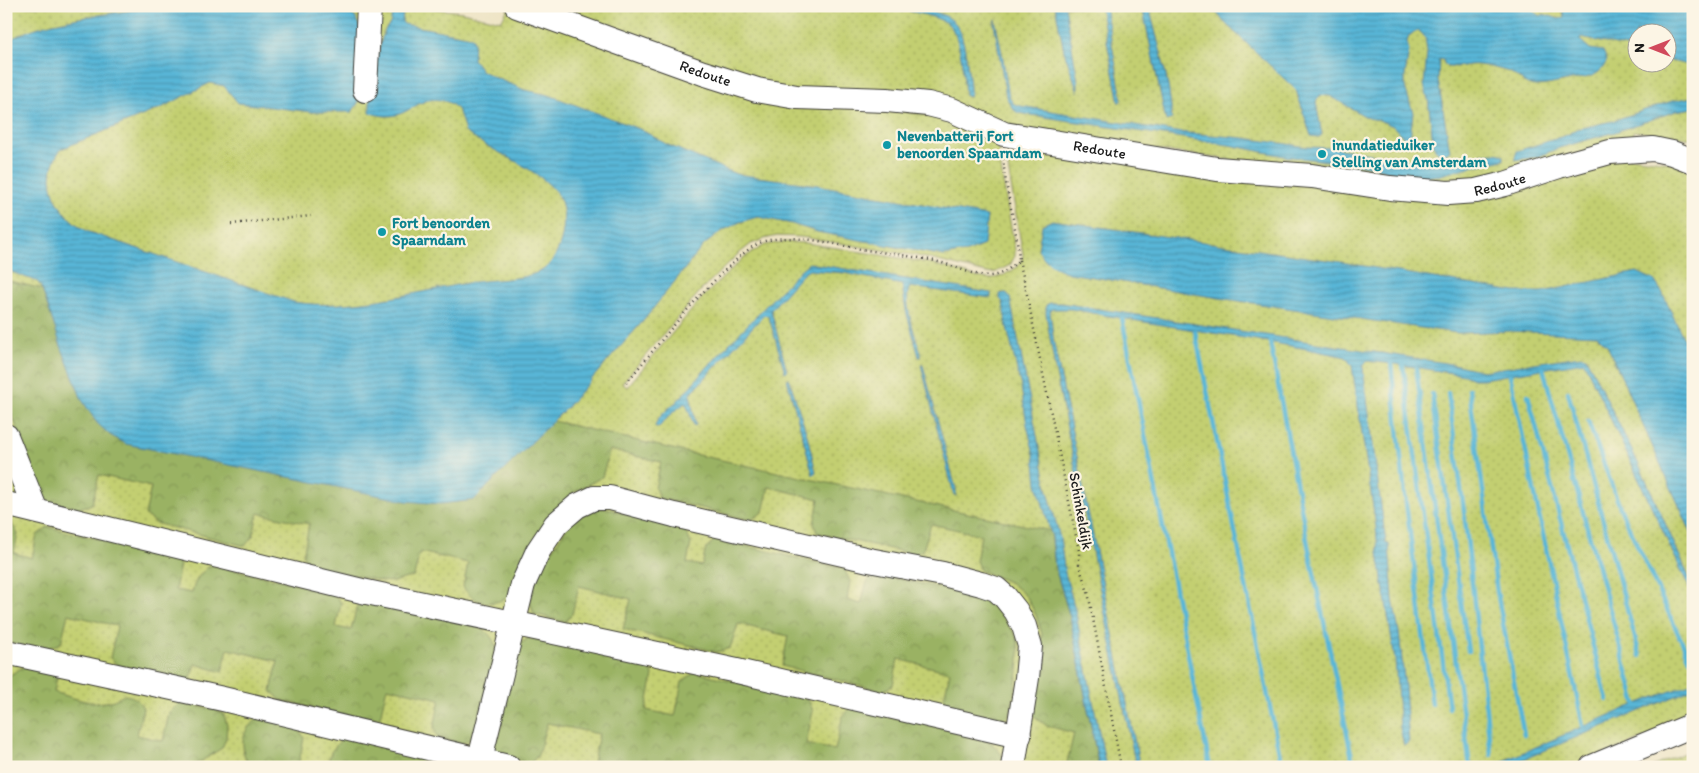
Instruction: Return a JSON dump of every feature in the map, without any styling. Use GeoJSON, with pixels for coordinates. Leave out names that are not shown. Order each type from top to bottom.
{"type":"FeatureCollection","features":[{"type":"Feature","properties":{"kind":"street"},"geometry":{"type":"LineString","coordinates":[[365,90],[369,6]]}},
{"type":"Feature","properties":{"kind":"street","name":"Redoute"},"geometry":{"type":"LineString","coordinates":[[517,6],[703,73],[757,90],[797,97],[887,100],[928,104],[952,110],[1004,134],[1232,171],[1312,176],[1381,187],[1436,193],[1464,193],[1520,180],[1579,160],[1619,151],[1662,150],[1693,161]]}},
{"type":"Feature","properties":{"kind":"street"},"geometry":{"type":"LineString","coordinates":[[6,436],[36,511]]}},
{"type":"Feature","properties":{"kind":"street"},"geometry":{"type":"LineString","coordinates":[[479,763],[523,584],[538,551],[556,524],[576,506],[594,498],[610,498],[674,515],[869,560],[943,574],[996,590],[1006,597],[1016,611],[1024,626],[1030,646],[1019,736],[1013,767]]}},
{"type":"Feature","properties":{"kind":"street"},"geometry":{"type":"LineString","coordinates":[[6,504],[362,591],[746,673],[1019,736]]}},
{"type":"Feature","properties":{"kind":"street"},"geometry":{"type":"LineString","coordinates":[[6,652],[223,699],[479,763],[508,767]]}},
{"type":"Feature","properties":{"kind":"street"},"geometry":{"type":"LineString","coordinates":[[1592,767],[1693,724]]}},
{"type":"Feature","properties":{"kind":"path","name":"Schinkeldijk"},"geometry":{"type":"LineString","coordinates":[[1004,134],[1004,165],[1019,260],[1077,541],[1079,566],[1088,592],[1121,767]]}},
{"type":"Feature","properties":{"kind":"path"},"geometry":{"type":"LineString","coordinates":[[232,224],[311,216]]}},
{"type":"Feature","properties":{"kind":"path"},"geometry":{"type":"LineString","coordinates":[[626,383],[678,320],[714,282],[739,257],[763,242],[774,239],[800,239],[940,262],[991,276],[1006,271],[1019,260]]}},
{"type":"Feature","properties":{"kind":"green space"},"geometry":{"type":"Polygon","coordinates":[[[6,6],[414,6],[462,12],[501,21],[509,7],[739,89],[934,109],[998,144],[1015,250],[1015,256],[1010,265],[996,272],[987,273],[918,256],[801,237],[777,236],[764,239],[751,244],[737,255],[702,289],[622,383],[627,387],[700,300],[743,258],[765,245],[783,242],[806,243],[924,262],[976,277],[990,279],[1002,276],[1016,268],[1020,264],[1023,255],[1007,162],[1007,153],[1010,146],[1437,198],[1615,155],[1693,165],[1693,718],[1574,767],[6,767],[6,6]]]}},
{"type":"Feature","properties":{"kind":"green space"},"geometry":{"type":"Polygon","coordinates":[[[529,6],[1693,6],[1693,139],[1633,131],[1633,144],[1455,190],[1009,130],[796,93],[529,6]]]}},
{"type":"Feature","properties":{"kind":"green space"},"geometry":{"type":"Polygon","coordinates":[[[6,280],[42,289],[49,309],[474,500],[553,421],[698,455],[1051,531],[1055,567],[1070,617],[1099,767],[1066,767],[1074,733],[1047,726],[1033,715],[1042,634],[1036,615],[1027,597],[1011,583],[980,570],[976,561],[981,535],[931,524],[923,550],[914,554],[817,533],[814,524],[819,499],[769,487],[763,512],[751,520],[659,498],[655,488],[661,462],[610,450],[602,477],[574,492],[551,513],[508,597],[490,603],[472,597],[463,587],[468,563],[420,552],[414,576],[393,582],[380,581],[312,566],[303,556],[309,524],[258,513],[253,536],[245,546],[155,523],[145,515],[151,487],[99,475],[92,504],[80,508],[48,502],[43,494],[6,400],[6,280]]]}},
{"type":"Feature","properties":{"kind":"green space"},"geometry":{"type":"Polygon","coordinates":[[[593,508],[609,509],[685,531],[691,543],[687,563],[702,566],[706,548],[716,539],[844,569],[850,581],[847,600],[861,604],[867,582],[875,574],[974,595],[1001,615],[1018,642],[1018,668],[1011,712],[1005,718],[995,719],[946,707],[944,698],[950,672],[898,659],[893,685],[883,691],[782,666],[788,636],[738,624],[730,648],[717,652],[623,629],[631,599],[579,586],[572,614],[565,622],[534,614],[530,601],[538,572],[569,524],[593,508]]]}},
{"type":"Feature","properties":{"kind":"green space"},"geometry":{"type":"Polygon","coordinates":[[[6,514],[18,534],[14,553],[32,558],[37,535],[48,527],[176,558],[180,565],[175,590],[192,593],[198,578],[211,565],[334,592],[341,603],[336,627],[351,630],[357,606],[367,601],[477,625],[490,635],[497,650],[473,738],[461,743],[437,737],[434,728],[440,699],[387,687],[380,717],[360,720],[281,700],[271,691],[278,661],[228,649],[222,672],[195,664],[190,680],[117,665],[110,658],[117,626],[68,614],[61,643],[43,650],[6,642],[6,514]]]}},
{"type":"Feature","properties":{"kind":"green space"},"geometry":{"type":"Polygon","coordinates":[[[529,638],[646,662],[653,675],[646,710],[675,716],[682,682],[695,672],[808,699],[813,711],[806,744],[835,750],[843,715],[850,708],[975,735],[995,746],[1006,767],[731,767],[707,761],[706,767],[592,767],[599,734],[547,723],[538,755],[530,764],[500,756],[492,745],[514,647],[529,638]]]}},
{"type":"Feature","properties":{"kind":"green space"},"geometry":{"type":"Polygon","coordinates":[[[26,665],[58,672],[54,692],[72,698],[89,702],[107,702],[124,695],[135,698],[143,708],[137,735],[163,741],[169,713],[179,703],[217,710],[224,715],[227,725],[226,738],[222,748],[192,767],[6,767],[6,691],[9,676],[26,665]]]}},
{"type":"Feature","properties":{"kind":"green space"},"geometry":{"type":"Polygon","coordinates":[[[258,719],[297,727],[304,738],[298,767],[248,767],[243,740],[247,729],[258,719]]]}},
{"type":"Feature","properties":{"kind":"green space"},"geometry":{"type":"Polygon","coordinates":[[[343,737],[444,761],[451,767],[327,767],[331,752],[343,737]]]}},
{"type":"Feature","properties":{"kind":"green space"},"geometry":{"type":"Polygon","coordinates":[[[1693,749],[1693,763],[1682,767],[1652,767],[1693,749]]]}},
{"type":"Feature","properties":{"kind":"water"},"geometry":{"type":"Polygon","coordinates":[[[332,6],[345,10],[355,17],[376,62],[382,38],[390,24],[394,6],[404,6],[402,22],[404,24],[472,37],[474,42],[473,59],[482,71],[498,79],[525,90],[549,95],[642,130],[666,144],[736,174],[818,185],[987,216],[984,245],[967,252],[944,256],[817,232],[792,224],[758,217],[740,222],[722,231],[703,246],[644,320],[567,407],[474,500],[441,504],[406,501],[126,444],[110,435],[97,423],[82,400],[38,282],[6,270],[6,42],[28,31],[63,21],[171,7],[332,6]],[[210,83],[161,108],[61,149],[54,161],[51,173],[52,185],[60,207],[68,217],[89,232],[294,302],[315,304],[358,303],[467,283],[524,277],[541,271],[555,257],[564,222],[561,200],[556,192],[537,174],[465,132],[457,109],[449,103],[435,99],[425,101],[396,115],[385,116],[370,112],[370,90],[359,90],[358,103],[352,112],[312,112],[238,103],[224,86],[210,83]]]}},
{"type":"Feature","properties":{"kind":"water"},"geometry":{"type":"Polygon","coordinates":[[[885,6],[912,7],[933,11],[942,14],[956,24],[960,32],[967,62],[970,97],[965,95],[959,47],[953,30],[948,24],[928,16],[885,6]]]}},
{"type":"Feature","properties":{"kind":"water"},"geometry":{"type":"Polygon","coordinates":[[[1055,6],[1065,6],[1078,81],[1078,92],[1064,51],[1055,6]]]}},
{"type":"Feature","properties":{"kind":"water"},"geometry":{"type":"Polygon","coordinates":[[[1100,6],[1105,6],[1122,99],[1119,103],[1100,6]]]}},
{"type":"Feature","properties":{"kind":"water"},"geometry":{"type":"Polygon","coordinates":[[[1142,6],[1149,6],[1166,76],[1172,119],[1166,121],[1142,6]]]}},
{"type":"Feature","properties":{"kind":"water"},"geometry":{"type":"Polygon","coordinates":[[[1213,6],[1529,6],[1541,16],[1544,14],[1559,19],[1564,17],[1562,6],[1693,6],[1693,66],[1676,62],[1676,22],[1626,22],[1626,47],[1581,38],[1580,40],[1590,49],[1603,51],[1607,60],[1604,66],[1600,71],[1590,76],[1543,86],[1532,86],[1509,72],[1498,69],[1474,65],[1450,66],[1445,65],[1443,60],[1439,59],[1438,80],[1450,151],[1441,155],[1435,149],[1433,142],[1428,99],[1424,85],[1427,52],[1425,37],[1418,31],[1409,36],[1407,42],[1409,51],[1405,87],[1413,113],[1410,138],[1406,140],[1393,126],[1368,118],[1330,96],[1320,95],[1316,102],[1322,135],[1319,137],[1311,136],[1296,90],[1224,22],[1217,13],[1213,12],[1213,6]]]}},
{"type":"Feature","properties":{"kind":"water"},"geometry":{"type":"Polygon","coordinates":[[[995,19],[1009,97],[1014,104],[1021,106],[1177,132],[1244,138],[1308,147],[1335,148],[1429,164],[1446,163],[1482,154],[1496,153],[1504,155],[1504,160],[1441,175],[1422,177],[1362,165],[1284,156],[1229,145],[1018,113],[1013,109],[1006,97],[994,23],[995,19]]]}},
{"type":"Feature","properties":{"kind":"water"},"geometry":{"type":"Polygon","coordinates":[[[1693,97],[1693,108],[1676,111],[1615,132],[1556,149],[1538,157],[1514,160],[1517,151],[1567,135],[1577,129],[1612,121],[1672,101],[1693,97]]]}},
{"type":"Feature","properties":{"kind":"water"},"geometry":{"type":"Polygon","coordinates":[[[1052,220],[1341,262],[1515,292],[1542,292],[1637,272],[1654,280],[1662,292],[1693,359],[1693,537],[1607,345],[1597,335],[1510,331],[1458,333],[1219,298],[1069,273],[1051,265],[1038,250],[1042,225],[1052,220]]]}},
{"type":"Feature","properties":{"kind":"water"},"geometry":{"type":"Polygon","coordinates":[[[809,263],[991,293],[991,298],[910,287],[908,293],[909,310],[921,353],[921,357],[919,357],[906,311],[902,285],[845,273],[809,270],[802,275],[771,310],[787,371],[785,372],[768,316],[764,315],[690,394],[696,425],[694,426],[685,403],[659,427],[655,427],[662,415],[800,270],[809,263]]]}},
{"type":"Feature","properties":{"kind":"water"},"geometry":{"type":"Polygon","coordinates":[[[1007,293],[1010,298],[1047,487],[1060,538],[1065,573],[1075,609],[1106,767],[1099,767],[1070,617],[1055,567],[1052,537],[1037,484],[1034,454],[1021,387],[1003,302],[1000,299],[1000,294],[1007,293]]]}},
{"type":"Feature","properties":{"kind":"water"},"geometry":{"type":"Polygon","coordinates":[[[1061,303],[1458,365],[1483,371],[1580,356],[1586,357],[1643,473],[1693,586],[1693,596],[1584,362],[1483,379],[1473,379],[1464,375],[1367,361],[1363,367],[1364,376],[1386,543],[1389,544],[1393,599],[1405,687],[1409,742],[1404,746],[1400,728],[1395,660],[1352,366],[1346,357],[1071,309],[1052,309],[1050,311],[1054,343],[1140,767],[1136,767],[1055,369],[1046,314],[1046,305],[1061,303]]]}},
{"type":"Feature","properties":{"kind":"water"},"geometry":{"type":"Polygon","coordinates":[[[921,365],[923,365],[956,489],[956,496],[954,495],[921,365]]]}},
{"type":"Feature","properties":{"kind":"water"},"geometry":{"type":"Polygon","coordinates":[[[789,378],[807,435],[816,472],[813,475],[787,379],[789,378]]]}},
{"type":"Feature","properties":{"kind":"water"},"geometry":{"type":"Polygon","coordinates":[[[1693,683],[1693,689],[1505,767],[1489,767],[1636,704],[1693,683]]]}},
{"type":"Feature","properties":{"kind":"waterway"},"geometry":{"type":"LineString","coordinates":[[1122,318],[1210,767]]}},
{"type":"Feature","properties":{"kind":"waterway"},"geometry":{"type":"LineString","coordinates":[[1195,331],[1282,767]]}},
{"type":"Feature","properties":{"kind":"waterway"},"geometry":{"type":"LineString","coordinates":[[1270,342],[1308,545],[1354,767]]}},
{"type":"Feature","properties":{"kind":"waterway"},"geometry":{"type":"LineString","coordinates":[[1391,363],[1405,495],[1432,704]]}},
{"type":"Feature","properties":{"kind":"waterway"},"geometry":{"type":"LineString","coordinates":[[1403,365],[1449,708]]}},
{"type":"Feature","properties":{"kind":"waterway"},"geometry":{"type":"LineString","coordinates":[[1416,368],[1470,767]]}},
{"type":"Feature","properties":{"kind":"waterway"},"geometry":{"type":"LineString","coordinates":[[1543,368],[1636,704]]}},
{"type":"Feature","properties":{"kind":"waterway"},"geometry":{"type":"LineString","coordinates":[[1510,375],[1583,726]]}},
{"type":"Feature","properties":{"kind":"waterway"},"geometry":{"type":"LineString","coordinates":[[1469,389],[1497,592],[1524,735]]}},
{"type":"Feature","properties":{"kind":"waterway"},"geometry":{"type":"LineString","coordinates":[[1568,392],[1640,656]]}},
{"type":"Feature","properties":{"kind":"waterway"},"geometry":{"type":"LineString","coordinates":[[1448,393],[1464,511],[1491,755]]}},
{"type":"Feature","properties":{"kind":"waterway"},"geometry":{"type":"LineString","coordinates":[[1432,394],[1468,651]]}},
{"type":"Feature","properties":{"kind":"waterway"},"geometry":{"type":"LineString","coordinates":[[1528,395],[1607,700]]}},
{"type":"Feature","properties":{"kind":"waterway"},"geometry":{"type":"LineString","coordinates":[[1588,421],[1621,510],[1690,659]]}},
{"type":"Feature","properties":{"kind":"place","name":"Nevenbatterij Fort benoorden Spaarndam"},"geometry":{"type":"Point","coordinates":[887,145]}},
{"type":"Feature","properties":{"kind":"place","name":"inundatieduiker Stelling van Amsterdam"},"geometry":{"type":"Point","coordinates":[1322,154]}},
{"type":"Feature","properties":{"kind":"place","name":"Fort benoorden Spaarndam"},"geometry":{"type":"Point","coordinates":[382,232]}}]}
